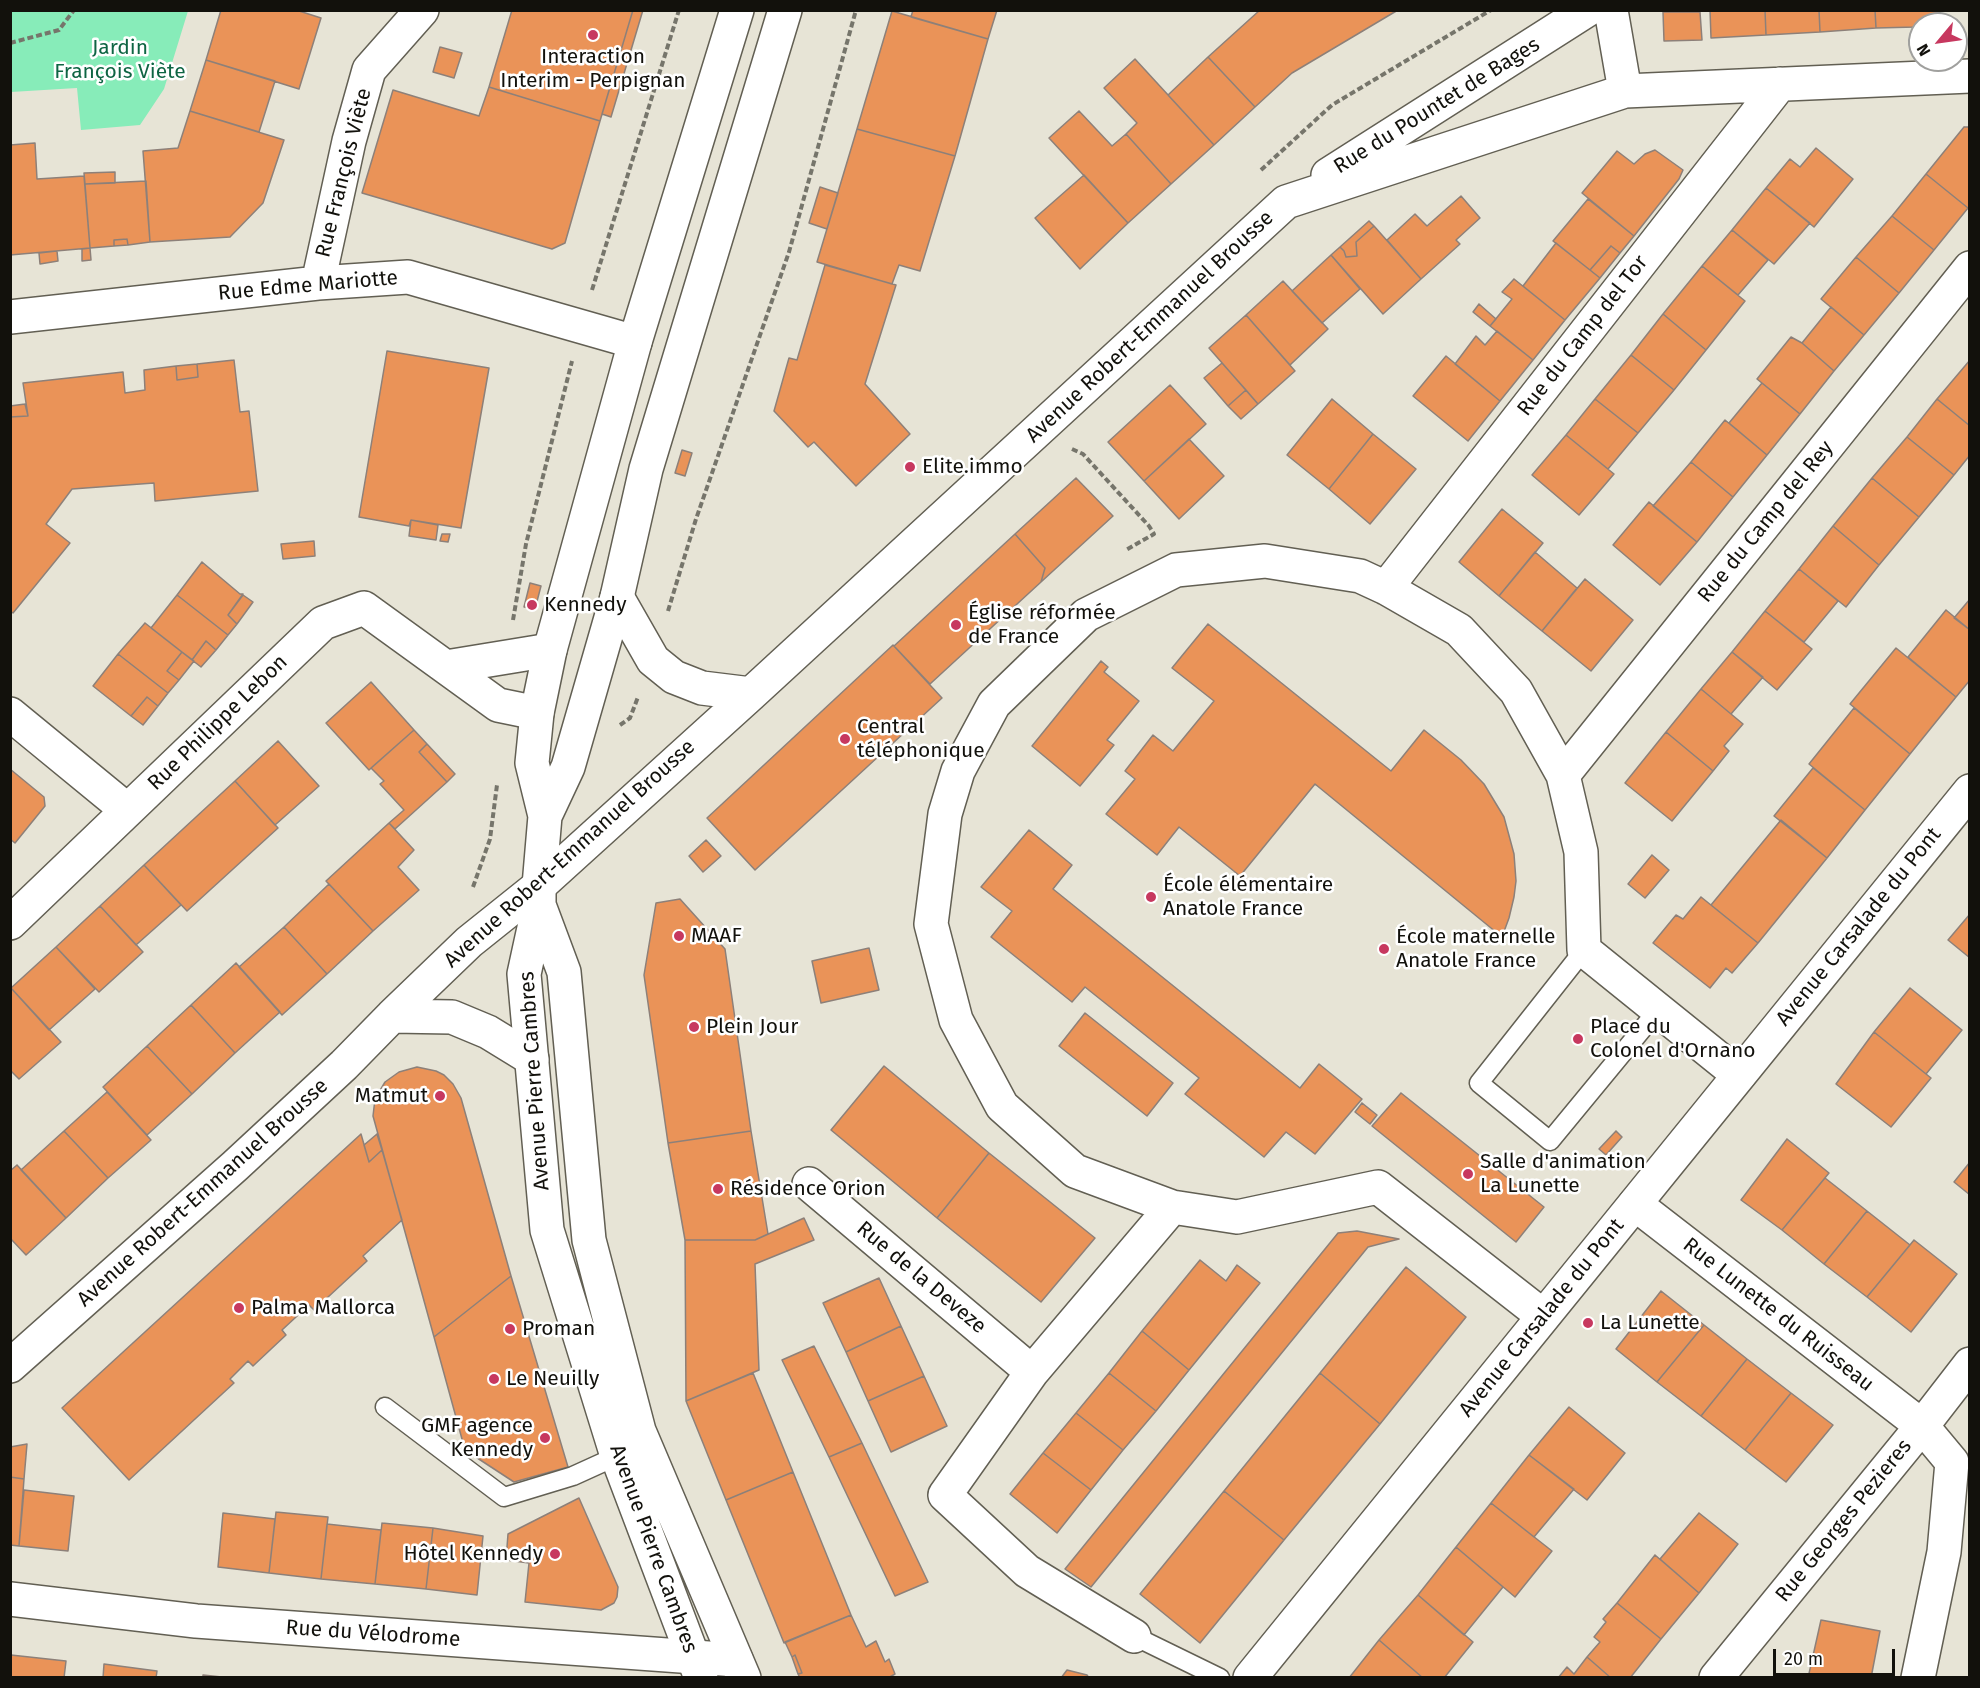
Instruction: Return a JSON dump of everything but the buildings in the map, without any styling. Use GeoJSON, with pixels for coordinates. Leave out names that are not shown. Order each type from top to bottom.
{"type":"FeatureCollection","features":[{"type":"Feature","properties":{"kind":"street","name":"Rue François Viète"},"geometry":{"type":"LineString","coordinates":[[318,283],[349,141],[369,70],[422,10]]}},
{"type":"Feature","properties":{"kind":"street"},"geometry":{"type":"LineString","coordinates":[[539,896],[545,816],[532,763],[537,713],[550,650],[634,342],[737,10]]}},
{"type":"Feature","properties":{"kind":"street"},"geometry":{"type":"LineString","coordinates":[[545,816],[568,767],[617,597],[646,469],[785,10]]}},
{"type":"Feature","properties":{"kind":"street","name":"Rue du Pountet de Bages"},"geometry":{"type":"LineString","coordinates":[[1286,202],[1587,10]]}},
{"type":"Feature","properties":{"kind":"street"},"geometry":{"type":"LineString","coordinates":[[1611,10],[1625,91]]}},
{"type":"Feature","properties":{"kind":"street","name":"Avenue Robert-Emmanuel Brousse"},"geometry":{"type":"LineString","coordinates":[[10,1366],[344,1065],[469,942],[539,896],[751,694],[1286,202],[1625,91],[1970,76]]}},
{"type":"Feature","properties":{"kind":"street","name":"Rue du Camp del Tor"},"geometry":{"type":"LineString","coordinates":[[1386,588],[1780,84]]}},
{"type":"Feature","properties":{"kind":"street","name":"Rue du Camp del Rey"},"geometry":{"type":"LineString","coordinates":[[1563,775],[1970,268]]}},
{"type":"Feature","properties":{"kind":"street","name":"Rue Edme Mariotte"},"geometry":{"type":"LineString","coordinates":[[10,317],[318,283],[408,277],[634,342]]}},
{"type":"Feature","properties":{"kind":"street"},"geometry":{"type":"LineString","coordinates":[[1543,1316],[1378,1187],[1237,1217],[1172,1207],[1075,1172],[1002,1106],[956,1020],[931,924],[945,814],[958,771],[994,704],[1086,615],[1176,570],[1265,561],[1360,576],[1386,588],[1459,630],[1516,691],[1563,775],[1581,852],[1584,950],[1739,1075]]}},
{"type":"Feature","properties":{"kind":"street"},"geometry":{"type":"LineString","coordinates":[[617,597],[653,660],[674,676],[702,688],[751,694]]}},
{"type":"Feature","properties":{"kind":"street","name":"Rue Philippe Lebon"},"geometry":{"type":"LineString","coordinates":[[10,923],[323,623],[364,608],[498,705],[537,713]]}},
{"type":"Feature","properties":{"kind":"street"},"geometry":{"type":"LineString","coordinates":[[446,667],[550,650]]}},
{"type":"Feature","properties":{"kind":"street"},"geometry":{"type":"LineString","coordinates":[[10,714],[127,810]]}},
{"type":"Feature","properties":{"kind":"street","name":"Avenue Carsalade du Pont"},"geometry":{"type":"LineString","coordinates":[[1250,1677],[1970,791]]}},
{"type":"Feature","properties":{"kind":"street","name":"Avenue Pierre Cambres"},"geometry":{"type":"LineString","coordinates":[[539,896],[524,974],[547,1230],[617,1456],[697,1667]]}},
{"type":"Feature","properties":{"kind":"street","name":"Avenue Pierre Cambres"},"geometry":{"type":"LineString","coordinates":[[539,896],[564,972],[589,1240],[639,1431],[740,1669]]}},
{"type":"Feature","properties":{"kind":"street"},"geometry":{"type":"LineString","coordinates":[[392,1016],[452,1017],[488,1032],[532,1059]]}},
{"type":"Feature","properties":{"kind":"street","name":"Rue de la Deveze"},"geometry":{"type":"LineString","coordinates":[[809,1184],[1032,1372]]}},
{"type":"Feature","properties":{"kind":"street","name":"Rue Lunette du Ruisseau"},"geometry":{"type":"LineString","coordinates":[[1635,1204],[1922,1426],[1952,1462],[1944,1552],[1918,1677]]}},
{"type":"Feature","properties":{"kind":"street"},"geometry":{"type":"LineString","coordinates":[[1134,1636],[1027,1571],[945,1495],[1032,1372],[1172,1207]]}},
{"type":"Feature","properties":{"kind":"street","name":"Rue Georges Pezieres"},"geometry":{"type":"LineString","coordinates":[[1716,1677],[1970,1364]]}},
{"type":"Feature","properties":{"kind":"street","name":"Rue du Vélodrome"},"geometry":{"type":"LineString","coordinates":[[10,1599],[196,1621],[740,1669]]}},
{"type":"Feature","properties":{"kind":"lane"},"geometry":{"type":"LineString","coordinates":[[1584,950],[1479,1083],[1550,1141],[1658,1010]]}},
{"type":"Feature","properties":{"kind":"lane"},"geometry":{"type":"LineString","coordinates":[[385,1407],[504,1497],[573,1476],[617,1456]]}},
{"type":"Feature","properties":{"kind":"lane"},"geometry":{"type":"LineString","coordinates":[[1134,1636],[1220,1677]]}},
{"type":"Feature","properties":{"kind":"path"},"geometry":{"type":"LineString","coordinates":[[10,43],[59,30],[74,10]]}},
{"type":"Feature","properties":{"kind":"path"},"geometry":{"type":"LineString","coordinates":[[506,657],[526,544],[580,326],[679,10]]}},
{"type":"Feature","properties":{"kind":"path"},"geometry":{"type":"LineString","coordinates":[[611,732],[630,718],[653,660],[696,519],[789,252],[856,10]]}},
{"type":"Feature","properties":{"kind":"path"},"geometry":{"type":"LineString","coordinates":[[1083,454],[1149,525]]}},
{"type":"Feature","properties":{"kind":"path"},"geometry":{"type":"LineString","coordinates":[[473,887],[490,839],[497,784]]}},
{"type":"Feature","properties":{"kind":"green space","name":"Jardin François Viète"},"geometry":{"type":"Polygon","coordinates":[[[11,10],[188,11],[164,89],[140,125],[81,130],[77,88],[11,92],[11,10]]]}},
{"type":"Feature","properties":{"kind":"place","name":"Interaction Interim - Perpignan"},"geometry":{"type":"Point","coordinates":[593,35]}},
{"type":"Feature","properties":{"kind":"place","name":"Elite.immo"},"geometry":{"type":"Point","coordinates":[910,467]}},
{"type":"Feature","properties":{"kind":"place","name":"Kennedy"},"geometry":{"type":"Point","coordinates":[532,605]}},
{"type":"Feature","properties":{"kind":"place","name":"Église réformée de France"},"geometry":{"type":"Point","coordinates":[956,625]}},
{"type":"Feature","properties":{"kind":"place","name":"Central téléphonique"},"geometry":{"type":"Point","coordinates":[845,739]}},
{"type":"Feature","properties":{"kind":"place","name":"École élémentaire Anatole France"},"geometry":{"type":"Point","coordinates":[1151,897]}},
{"type":"Feature","properties":{"kind":"place","name":"MAAF"},"geometry":{"type":"Point","coordinates":[679,936]}},
{"type":"Feature","properties":{"kind":"place","name":"École maternelle Anatole France"},"geometry":{"type":"Point","coordinates":[1384,949]}},
{"type":"Feature","properties":{"kind":"place","name":"Plein Jour"},"geometry":{"type":"Point","coordinates":[694,1027]}},
{"type":"Feature","properties":{"kind":"place","name":"Place du Colonel d'Ornano"},"geometry":{"type":"Point","coordinates":[1578,1039]}},
{"type":"Feature","properties":{"kind":"place","name":"Matmut"},"geometry":{"type":"Point","coordinates":[440,1096]}},
{"type":"Feature","properties":{"kind":"place","name":"Salle d'animation La Lunette"},"geometry":{"type":"Point","coordinates":[1468,1174]}},
{"type":"Feature","properties":{"kind":"place","name":"Résidence Orion"},"geometry":{"type":"Point","coordinates":[718,1189]}},
{"type":"Feature","properties":{"kind":"place","name":"Palma Mallorca"},"geometry":{"type":"Point","coordinates":[239,1308]}},
{"type":"Feature","properties":{"kind":"place","name":"La Lunette"},"geometry":{"type":"Point","coordinates":[1588,1323]}},
{"type":"Feature","properties":{"kind":"place","name":"Proman"},"geometry":{"type":"Point","coordinates":[510,1329]}},
{"type":"Feature","properties":{"kind":"place","name":"Le Neuilly"},"geometry":{"type":"Point","coordinates":[494,1379]}},
{"type":"Feature","properties":{"kind":"place","name":"GMF agence Kennedy"},"geometry":{"type":"Point","coordinates":[545,1438]}},
{"type":"Feature","properties":{"kind":"place","name":"Hôtel Kennedy"},"geometry":{"type":"Point","coordinates":[555,1554]}}]}
